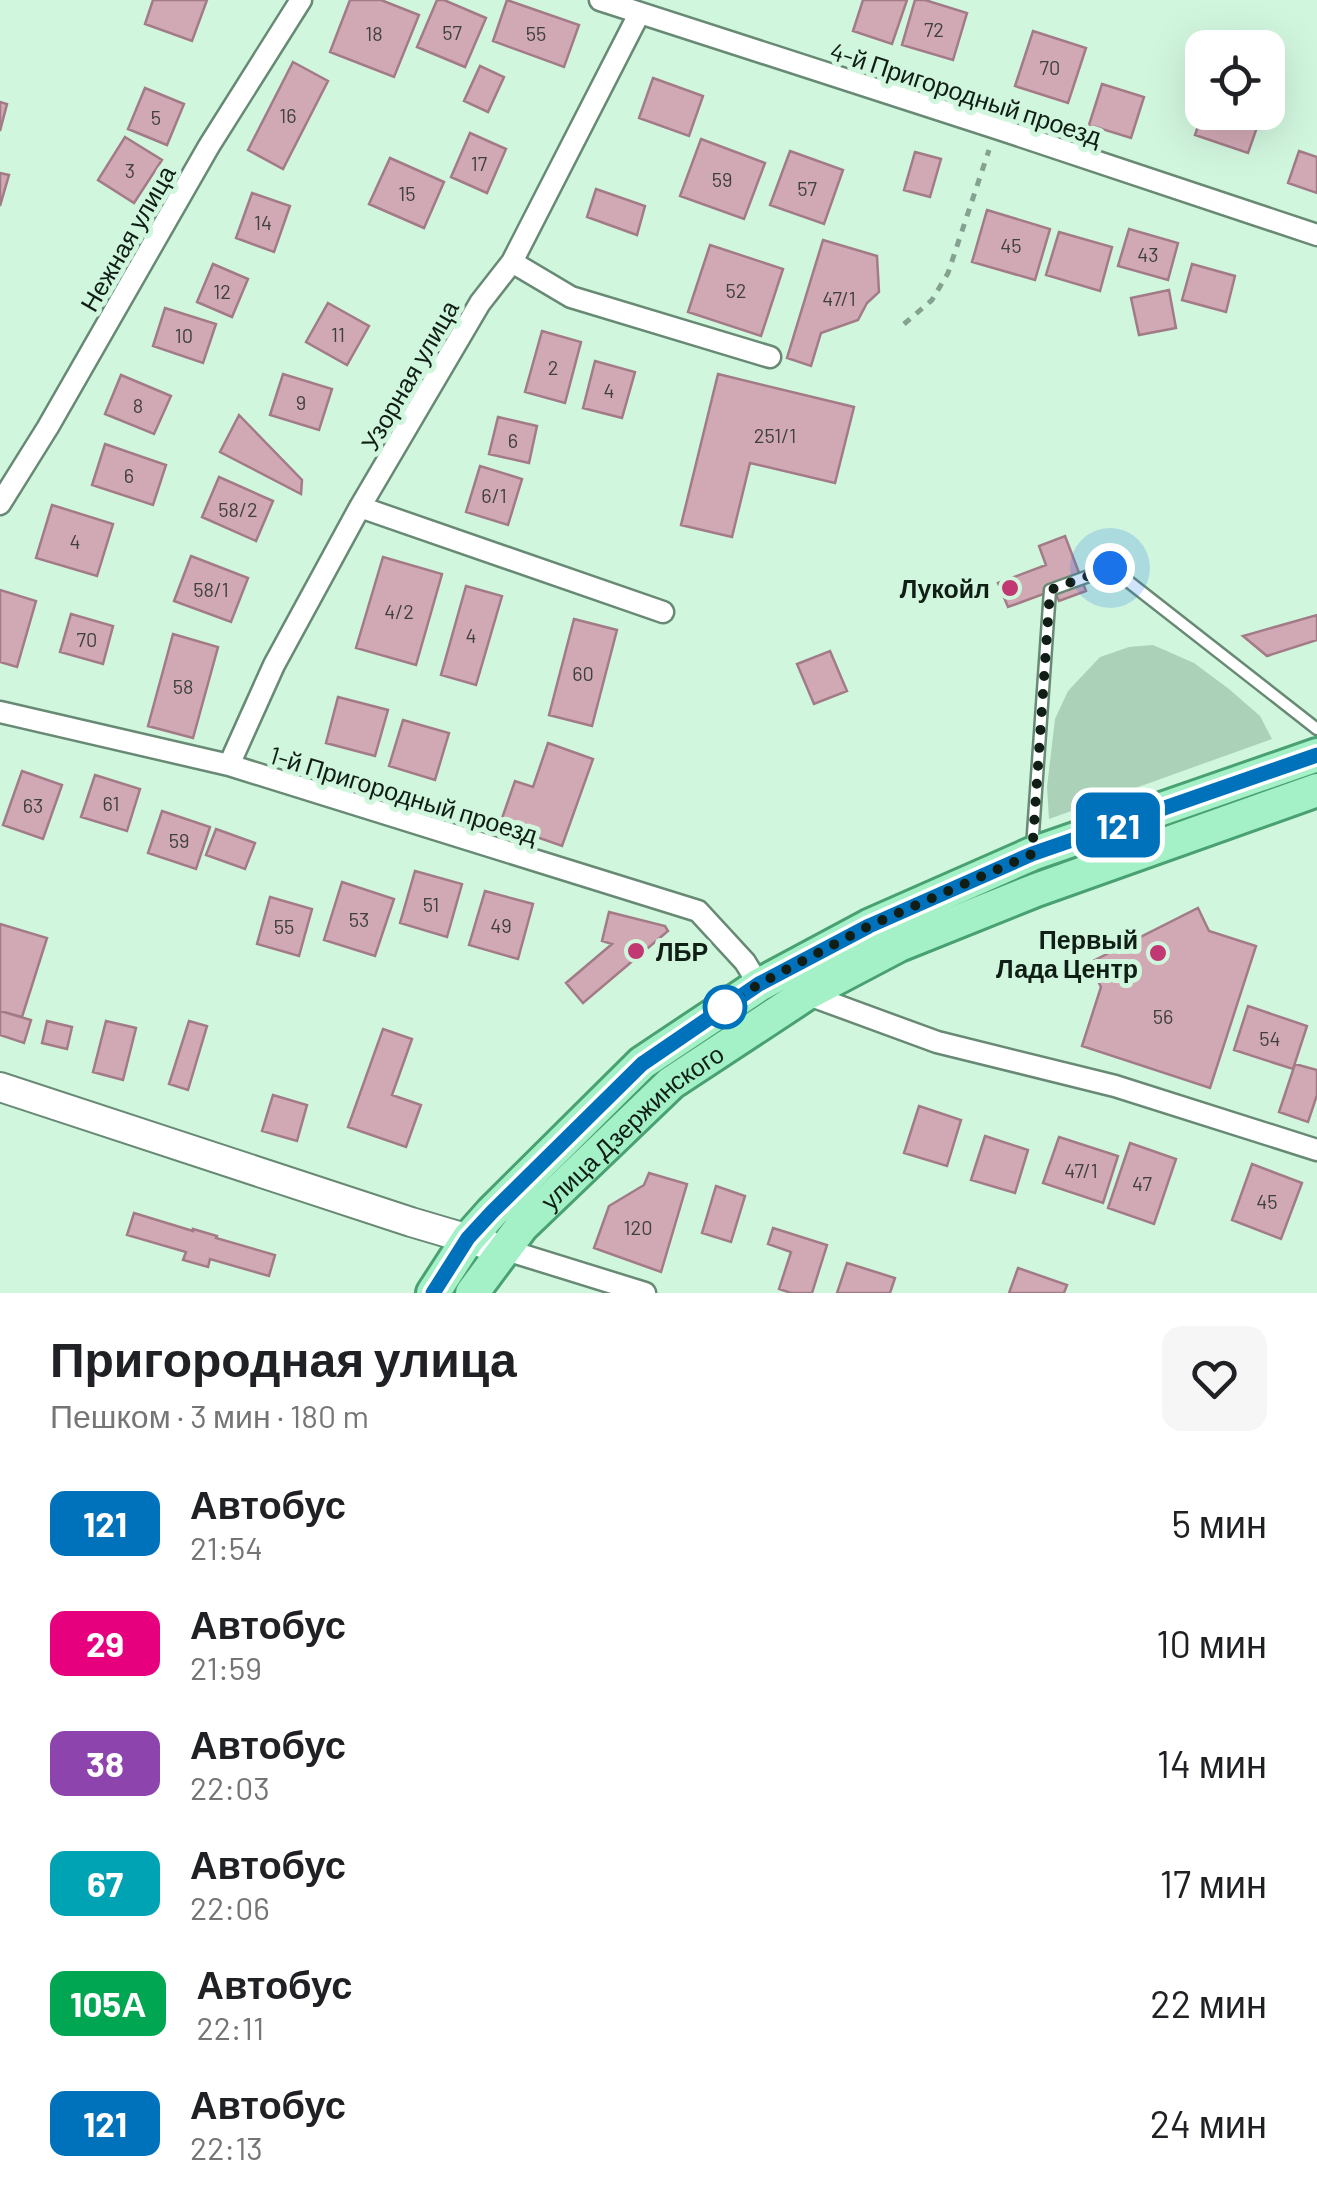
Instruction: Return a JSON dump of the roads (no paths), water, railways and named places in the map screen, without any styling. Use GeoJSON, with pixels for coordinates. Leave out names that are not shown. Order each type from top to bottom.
{"type":"FeatureCollection","features":[{"type":"Feature","properties":{"kind":"main road","name":"улица Дзержинского"},"geometry":{"type":"LineString","coordinates":[[434,1293],[468,1238],[642,1064],[759,984],[869,926],[1032,854],[1317,755]]}},
{"type":"Feature","properties":{"kind":"main road","name":"улица Дзержинского"},"geometry":{"type":"LineString","coordinates":[[472,1293],[522,1226],[671,1082],[806,994],[899,945],[1036,890],[1317,790]]}},
{"type":"Feature","properties":{"kind":"street","name":"Нежная улица"},"geometry":{"type":"LineString","coordinates":[[0,504],[209,146],[301,0]]}},
{"type":"Feature","properties":{"kind":"street","name":"4-й Пригородный проезд"},"geometry":{"type":"LineString","coordinates":[[600,0],[1317,235]]}},
{"type":"Feature","properties":{"kind":"street","name":"Узорная улица"},"geometry":{"type":"LineString","coordinates":[[229,766],[274,665],[360,507],[480,303],[512,262],[639,14]]}},
{"type":"Feature","properties":{"kind":"street"},"geometry":{"type":"LineString","coordinates":[[512,262],[571,296],[770,357]]}},
{"type":"Feature","properties":{"kind":"street"},"geometry":{"type":"LineString","coordinates":[[360,507],[662,612]]}},
{"type":"Feature","properties":{"kind":"street","name":"1-й Пригородный проезд"},"geometry":{"type":"LineString","coordinates":[[0,712],[229,766],[698,911],[745,962],[759,984]]}},
{"type":"Feature","properties":{"kind":"street"},"geometry":{"type":"LineString","coordinates":[[806,994],[938,1042],[1115,1086],[1317,1150]]}},
{"type":"Feature","properties":{"kind":"street"},"geometry":{"type":"LineString","coordinates":[[0,1087],[645,1293]]}},
{"type":"Feature","properties":{"kind":"lane"},"geometry":{"type":"LineString","coordinates":[[1032,854],[1050,590],[1110,568],[1317,729]]}},
{"type":"Feature","properties":{"kind":"place","name":"Лукойл"},"geometry":{"type":"Point","coordinates":[1010,588]}},
{"type":"Feature","properties":{"kind":"place","name":"ЛБР"},"geometry":{"type":"Point","coordinates":[636,951]}},
{"type":"Feature","properties":{"kind":"place","name":"Первый Лада Центр"},"geometry":{"type":"Point","coordinates":[1158,953]}}]}
